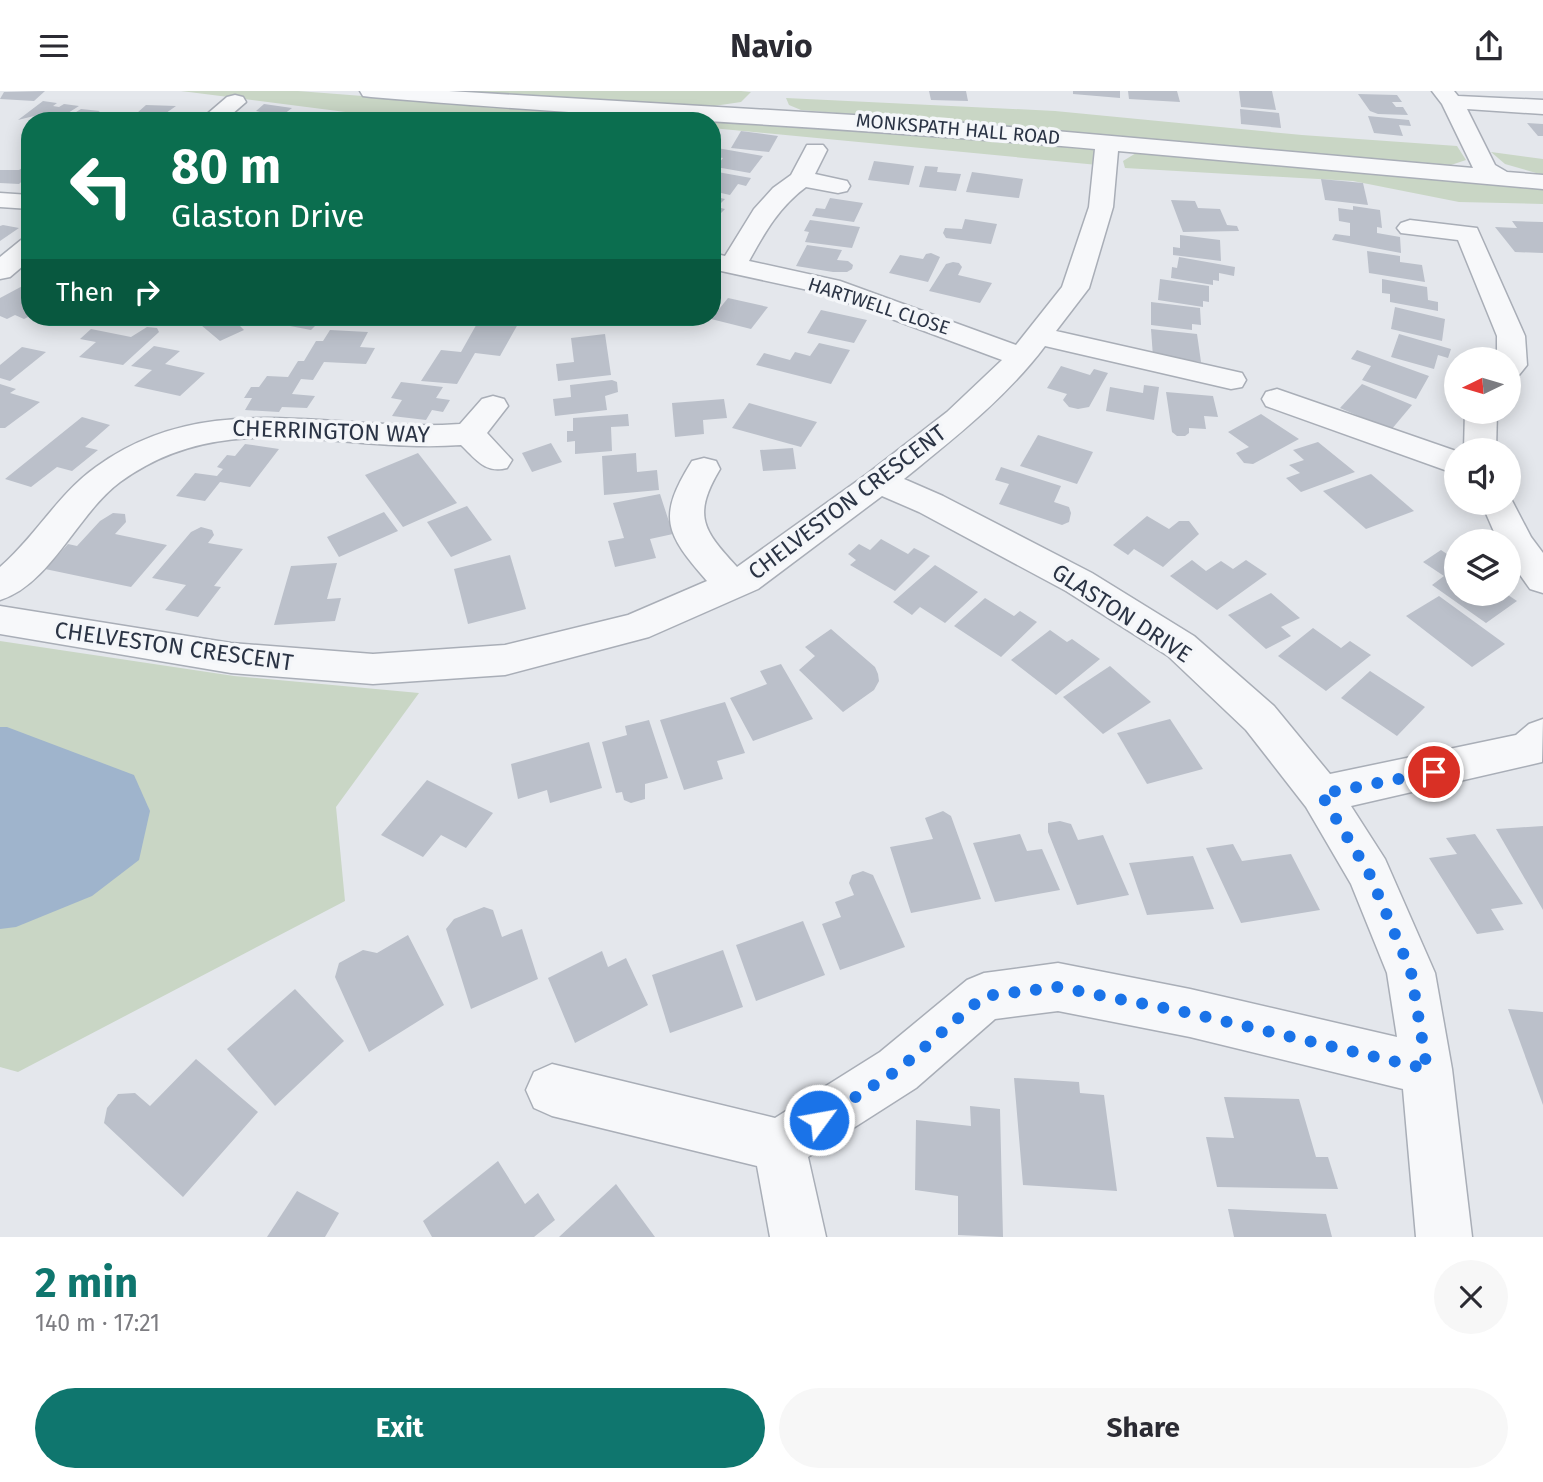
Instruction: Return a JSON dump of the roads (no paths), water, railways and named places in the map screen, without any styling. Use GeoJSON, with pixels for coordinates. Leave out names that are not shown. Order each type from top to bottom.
{"type":"FeatureCollection","features":[{"type":"Feature","properties":{"kind":"street","name":"MONKSPATH HALL ROAD"},"geometry":{"type":"LineString","coordinates":[[371,91],[539,105],[771,108],[1543,182]]}},
{"type":"Feature","properties":{"kind":"street"},"geometry":{"type":"LineString","coordinates":[[1448,97],[1543,107]]}},
{"type":"Feature","properties":{"kind":"street"},"geometry":{"type":"LineString","coordinates":[[1448,97],[1485,169],[1499,177]]}},
{"type":"Feature","properties":{"kind":"street"},"geometry":{"type":"LineString","coordinates":[[221,112],[234,101]]}},
{"type":"Feature","properties":{"kind":"street","name":"CHELVESTON CRESCENT"},"geometry":{"type":"LineString","coordinates":[[0,620],[231,658],[373,669],[505,660],[636,627],[732,586],[878,482],[957,419],[1030,346],[1075,288],[1101,207],[1107,148],[1116,143]]}},
{"type":"Feature","properties":{"kind":"street","name":"HARTWELL CLOSE"},"geometry":{"type":"LineString","coordinates":[[815,150],[801,179],[782,193],[723,263],[830,286],[1030,346],[1231,380]]}},
{"type":"Feature","properties":{"kind":"street"},"geometry":{"type":"LineString","coordinates":[[801,179],[838,186]]}},
{"type":"Feature","properties":{"kind":"street"},"geometry":{"type":"LineString","coordinates":[[0,201],[21,202]]}},
{"type":"Feature","properties":{"kind":"street"},"geometry":{"type":"LineString","coordinates":[[1410,227],[1465,223],[1511,336],[1511,347]]}},
{"type":"Feature","properties":{"kind":"street"},"geometry":{"type":"LineString","coordinates":[[0,271],[21,254]]}},
{"type":"Feature","properties":{"kind":"street"},"geometry":{"type":"LineString","coordinates":[[1278,399],[1444,459]]}},
{"type":"Feature","properties":{"kind":"street"},"geometry":{"type":"LineString","coordinates":[[493,406],[470,434],[496,460]]}},
{"type":"Feature","properties":{"kind":"street","name":"CHERRINGTON WAY"},"geometry":{"type":"LineString","coordinates":[[0,587],[21,572],[59,523],[107,476],[161,442],[215,428],[274,426],[409,437],[470,434]]}},
{"type":"Feature","properties":{"kind":"street"},"geometry":{"type":"LineString","coordinates":[[704,469],[695,481],[684,516],[687,528],[699,547],[732,586]]}},
{"type":"Feature","properties":{"kind":"street","name":"GLASTON DRIVE"},"geometry":{"type":"LineString","coordinates":[[878,482],[931,504],[1079,582],[1181,646],[1260,718],[1321,794],[1369,873],[1411,972],[1427,1069],[1444,1237]]}},
{"type":"Feature","properties":{"kind":"street"},"geometry":{"type":"LineString","coordinates":[[1504,515],[1516,543],[1543,580]]}},
{"type":"Feature","properties":{"kind":"street"},"geometry":{"type":"LineString","coordinates":[[1321,794],[1527,750],[1543,736]]}},
{"type":"Feature","properties":{"kind":"street"},"geometry":{"type":"LineString","coordinates":[[552,1090],[779,1145],[898,1070],[984,996],[1058,987],[1190,1013],[1427,1069]]}},
{"type":"Feature","properties":{"kind":"street"},"geometry":{"type":"LineString","coordinates":[[779,1145],[798,1237]]}},
{"type":"Feature","properties":{"kind":"water"},"geometry":{"type":"Polygon","coordinates":[[[0,727],[7,727],[134,775],[150,811],[139,860],[92,896],[16,927],[0,929],[0,727]]]}}]}
